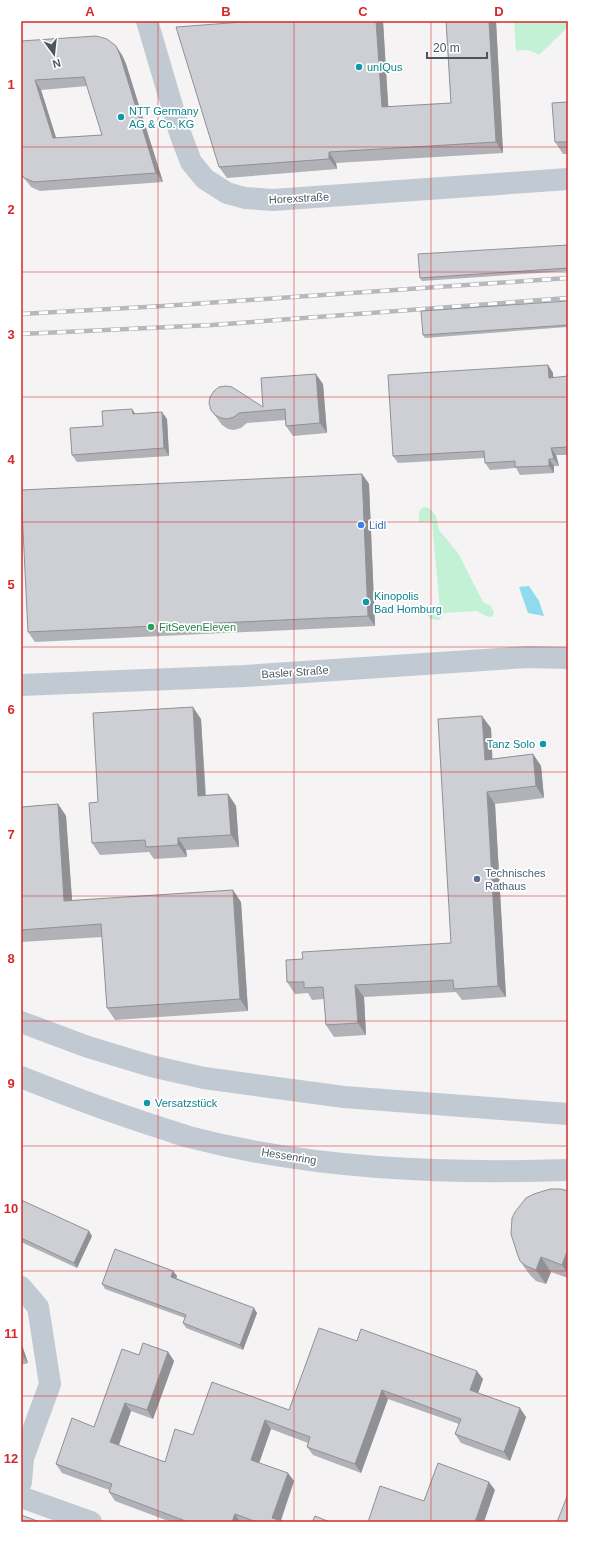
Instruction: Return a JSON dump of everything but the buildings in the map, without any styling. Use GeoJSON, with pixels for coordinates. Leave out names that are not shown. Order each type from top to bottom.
{"type":"FeatureCollection","features":[{"type":"Feature","properties":{"kind":"street","name":"Horexstraße"},"geometry":{"type":"LineString","coordinates":[[147,21],[180,133],[191,162],[205,179],[227,193],[245,198],[273,200],[568,179]]}},
{"type":"Feature","properties":{"kind":"street","name":"Basler Straße"},"geometry":{"type":"LineString","coordinates":[[21,685],[245,676],[316,670],[528,657],[568,658]]}},
{"type":"Feature","properties":{"kind":"street"},"geometry":{"type":"LineString","coordinates":[[24,1029],[151,1066],[204,1078],[344,1097],[568,1114]]}},
{"type":"Feature","properties":{"kind":"street","name":"Hessenring"},"geometry":{"type":"LineString","coordinates":[[21,1077],[125,1116],[189,1137],[254,1151],[348,1164],[426,1170],[519,1172],[568,1170]]}},
{"type":"Feature","properties":{"kind":"street"},"geometry":{"type":"LineString","coordinates":[[21,1287],[38,1307],[50,1384],[23,1458],[21,1482]]}},
{"type":"Feature","properties":{"kind":"street"},"geometry":{"type":"LineString","coordinates":[[21,1497],[91,1522]]}},
{"type":"Feature","properties":{"kind":"green space"},"geometry":{"type":"Polygon","coordinates":[[[514,21],[568,21],[568,27],[539,55],[528,50],[516,51],[514,21]]]}},
{"type":"Feature","properties":{"kind":"green space"},"geometry":{"type":"Polygon","coordinates":[[[424,507],[429,508],[436,516],[439,530],[458,553],[483,602],[491,606],[494,613],[492,617],[486,616],[477,611],[444,613],[439,620],[430,619],[427,612],[440,611],[432,521],[419,522],[419,514],[421,509],[424,507]]]}},
{"type":"Feature","properties":{"kind":"water"},"geometry":{"type":"Polygon","coordinates":[[[529,586],[539,601],[544,616],[528,613],[519,587],[529,586]]]}},
{"type":"Feature","properties":{"kind":"railway"},"geometry":{"type":"LineString","coordinates":[[21,314],[163,306],[568,278]]}},
{"type":"Feature","properties":{"kind":"railway"},"geometry":{"type":"LineString","coordinates":[[21,334],[212,325],[568,298]]}},
{"type":"Feature","properties":{"kind":"place","name":"unIQus"},"geometry":{"type":"Point","coordinates":[359,67]}},
{"type":"Feature","properties":{"kind":"place","name":"NTT Germany AG & Co. KG"},"geometry":{"type":"Point","coordinates":[121,117]}},
{"type":"Feature","properties":{"kind":"place","name":"Lidl"},"geometry":{"type":"Point","coordinates":[361,525]}},
{"type":"Feature","properties":{"kind":"place","name":"Kinopolis Bad Homburg"},"geometry":{"type":"Point","coordinates":[366,602]}},
{"type":"Feature","properties":{"kind":"place","name":"FitSevenEleven"},"geometry":{"type":"Point","coordinates":[151,627]}},
{"type":"Feature","properties":{"kind":"place","name":"Tanz Solo"},"geometry":{"type":"Point","coordinates":[543,744]}},
{"type":"Feature","properties":{"kind":"place","name":"Technisches Rathaus"},"geometry":{"type":"Point","coordinates":[477,879]}},
{"type":"Feature","properties":{"kind":"place","name":"Versatzstück"},"geometry":{"type":"Point","coordinates":[147,1103]}}]}
